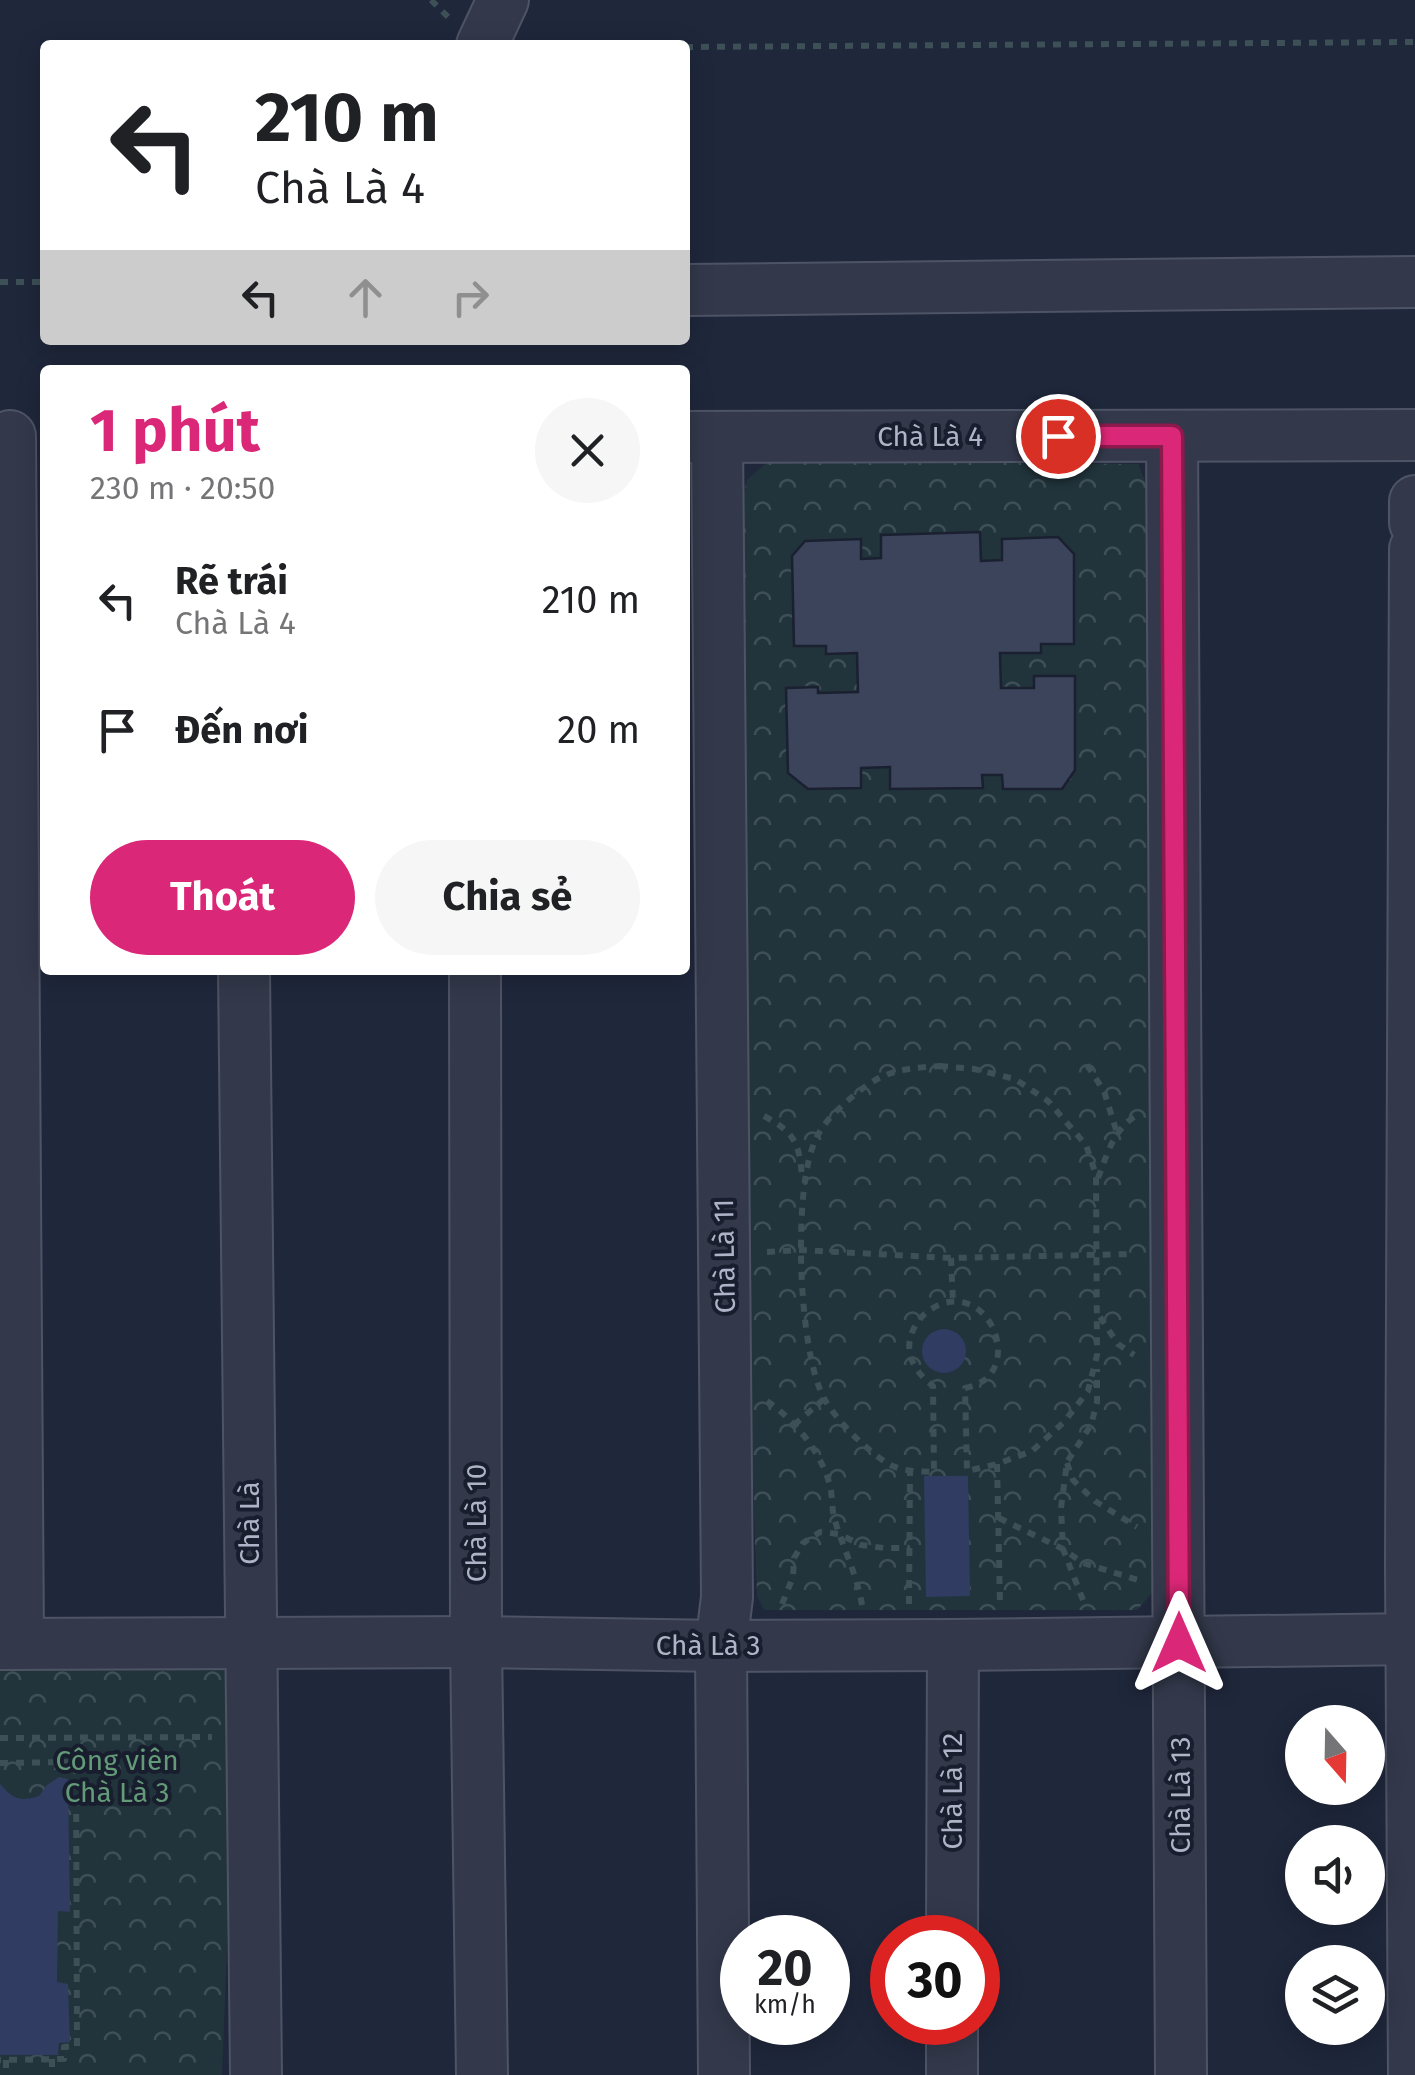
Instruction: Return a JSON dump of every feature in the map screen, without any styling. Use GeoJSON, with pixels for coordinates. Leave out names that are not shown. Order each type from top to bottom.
{"type":"FeatureCollection","features":[{"type":"Feature","properties":{"kind":"street"},"geometry":{"type":"LineString","coordinates":[[484,40],[503,0]]}},
{"type":"Feature","properties":{"kind":"street"},"geometry":{"type":"LineString","coordinates":[[690,290],[1415,282]]}},
{"type":"Feature","properties":{"kind":"street"},"geometry":{"type":"LineString","coordinates":[[9,1644],[18,436]]}},
{"type":"Feature","properties":{"kind":"street","name":"Chà Là 13"},"geometry":{"type":"LineString","coordinates":[[1172,436],[1181,2075]]}},
{"type":"Feature","properties":{"kind":"street","name":"Chà Là 4"},"geometry":{"type":"LineString","coordinates":[[701,437],[1415,436]]}},
{"type":"Feature","properties":{"kind":"street","name":"Chà Là 11"},"geometry":{"type":"LineString","coordinates":[[701,437],[727,1596],[722,1646],[724,2075]]}},
{"type":"Feature","properties":{"kind":"street"},"geometry":{"type":"LineString","coordinates":[[1415,501],[1415,522]]}},
{"type":"Feature","properties":{"kind":"street"},"geometry":{"type":"LineString","coordinates":[[1414,2075],[1415,549]]}},
{"type":"Feature","properties":{"kind":"street","name":"Chà Là"},"geometry":{"type":"LineString","coordinates":[[244,975],[256,2075]]}},
{"type":"Feature","properties":{"kind":"street","name":"Chà Là 10"},"geometry":{"type":"LineString","coordinates":[[475,975],[476,1642],[482,2075]]}},
{"type":"Feature","properties":{"kind":"street","name":"Chà Là 3"},"geometry":{"type":"LineString","coordinates":[[9,1644],[953,1646],[1413,1639]]}},
{"type":"Feature","properties":{"kind":"street","name":"Chà Là 12"},"geometry":{"type":"LineString","coordinates":[[952,1915],[953,1646]]}},
{"type":"Feature","properties":{"kind":"street"},"geometry":{"type":"LineString","coordinates":[[952,2045],[952,2075]]}},
{"type":"Feature","properties":{"kind":"path"},"geometry":{"type":"LineString","coordinates":[[690,46],[1415,42]]}},
{"type":"Feature","properties":{"kind":"path"},"geometry":{"type":"LineString","coordinates":[[0,282],[40,282]]}},
{"type":"Feature","properties":{"kind":"path"},"geometry":{"type":"LineString","coordinates":[[1087,1065],[1104,1091],[1118,1134]]}},
{"type":"Feature","properties":{"kind":"path"},"geometry":{"type":"LineString","coordinates":[[803,1183],[815,1140],[834,1113],[868,1083],[900,1070],[940,1066],[1015,1079],[1048,1101],[1086,1145],[1096,1174],[1096,1402],[1091,1425],[1066,1462],[1061,1508],[1064,1550],[1087,1610]]}},
{"type":"Feature","properties":{"kind":"path"},"geometry":{"type":"LineString","coordinates":[[1096,1184],[1113,1140],[1141,1112]]}},
{"type":"Feature","properties":{"kind":"path"},"geometry":{"type":"LineString","coordinates":[[758,1114],[781,1126],[800,1151],[800,1250],[810,1361],[824,1399],[842,1422],[891,1466],[934,1472],[933,1386],[921,1377],[909,1351],[916,1323],[939,1304],[968,1304],[981,1311],[997,1335],[996,1364],[987,1377],[965,1388],[967,1472],[1032,1451],[1064,1422],[1088,1391],[1097,1355]]}},
{"type":"Feature","properties":{"kind":"path"},"geometry":{"type":"LineString","coordinates":[[763,1252],[800,1250],[951,1258],[1136,1254]]}},
{"type":"Feature","properties":{"kind":"path"},"geometry":{"type":"LineString","coordinates":[[951,1258],[953,1303]]}},
{"type":"Feature","properties":{"kind":"path"},"geometry":{"type":"LineString","coordinates":[[1097,1311],[1118,1344],[1134,1356],[1145,1358]]}},
{"type":"Feature","properties":{"kind":"path"},"geometry":{"type":"LineString","coordinates":[[753,1392],[779,1409],[806,1437],[830,1483],[833,1514],[858,1582],[862,1611]]}},
{"type":"Feature","properties":{"kind":"path"},"geometry":{"type":"LineString","coordinates":[[794,1424],[824,1399]]}},
{"type":"Feature","properties":{"kind":"path"},"geometry":{"type":"LineString","coordinates":[[1066,1462],[1073,1480],[1095,1502],[1144,1530]]}},
{"type":"Feature","properties":{"kind":"path"},"geometry":{"type":"LineString","coordinates":[[998,1464],[1000,1610]]}},
{"type":"Feature","properties":{"kind":"path"},"geometry":{"type":"LineString","coordinates":[[909,1610],[910,1471]]}},
{"type":"Feature","properties":{"kind":"path"},"geometry":{"type":"LineString","coordinates":[[999,1518],[1083,1563],[1144,1582]]}},
{"type":"Feature","properties":{"kind":"path"},"geometry":{"type":"LineString","coordinates":[[779,1610],[793,1577],[794,1558],[803,1543],[820,1532],[840,1534],[861,1545],[910,1548]]}},
{"type":"Feature","properties":{"kind":"path"},"geometry":{"type":"LineString","coordinates":[[0,1738],[218,1737]]}},
{"type":"Feature","properties":{"kind":"path"},"geometry":{"type":"LineString","coordinates":[[0,1762],[76,1762],[77,2046],[64,2046],[64,2058],[3,2060],[6,2075]]}},
{"type":"Feature","properties":{"kind":"path"},"geometry":{"type":"LineString","coordinates":[[52,2059],[52,2075]]}},
{"type":"Feature","properties":{"kind":"green space"},"geometry":{"type":"Polygon","coordinates":[[[769,461],[1138,464],[1151,494],[1158,1586],[1137,1610],[764,1610],[757,1596],[745,1253],[737,521],[747,480],[769,461]]]}},
{"type":"Feature","properties":{"kind":"green space","name":"Công viên Chà Là 3"},"geometry":{"type":"Polygon","coordinates":[[[238,1653],[222,2075],[0,2075],[0,1664],[238,1653]]]}},
{"type":"Feature","properties":{"kind":"water"},"geometry":{"type":"Polygon","coordinates":[[[944,1329],[959,1336],[966,1351],[959,1366],[944,1373],[929,1366],[922,1351],[929,1336],[944,1329]]]}},
{"type":"Feature","properties":{"kind":"water"},"geometry":{"type":"Polygon","coordinates":[[[924,1476],[968,1476],[970,1596],[926,1597],[924,1476]]]}},
{"type":"Feature","properties":{"kind":"water"},"geometry":{"type":"Polygon","coordinates":[[[59,1777],[68,1779],[70,1912],[58,1911],[57,1982],[68,1984],[70,2042],[59,2043],[58,2055],[0,2055],[0,1784],[13,1796],[27,1799],[39,1796],[59,1777]]]}},
{"type":"Feature","properties":{"kind":"building"},"geometry":{"type":"Polygon","coordinates":[[[980,532],[981,561],[1002,560],[1002,539],[1058,537],[1074,554],[1074,644],[1041,644],[1041,653],[1000,653],[1001,688],[1034,688],[1034,676],[1075,676],[1075,770],[1062,789],[1003,789],[1002,775],[982,775],[983,788],[890,789],[890,767],[861,768],[861,788],[808,789],[788,773],[786,688],[818,687],[818,693],[858,692],[857,653],[826,654],[826,646],[794,646],[792,556],[805,541],[861,539],[861,559],[881,558],[881,535],[980,532]]]}},
{"type":"Feature","properties":{"kind":"route"},"geometry":{"type":"LineString","coordinates":[[1058,436],[1172,436],[1179,1643]]}}]}
